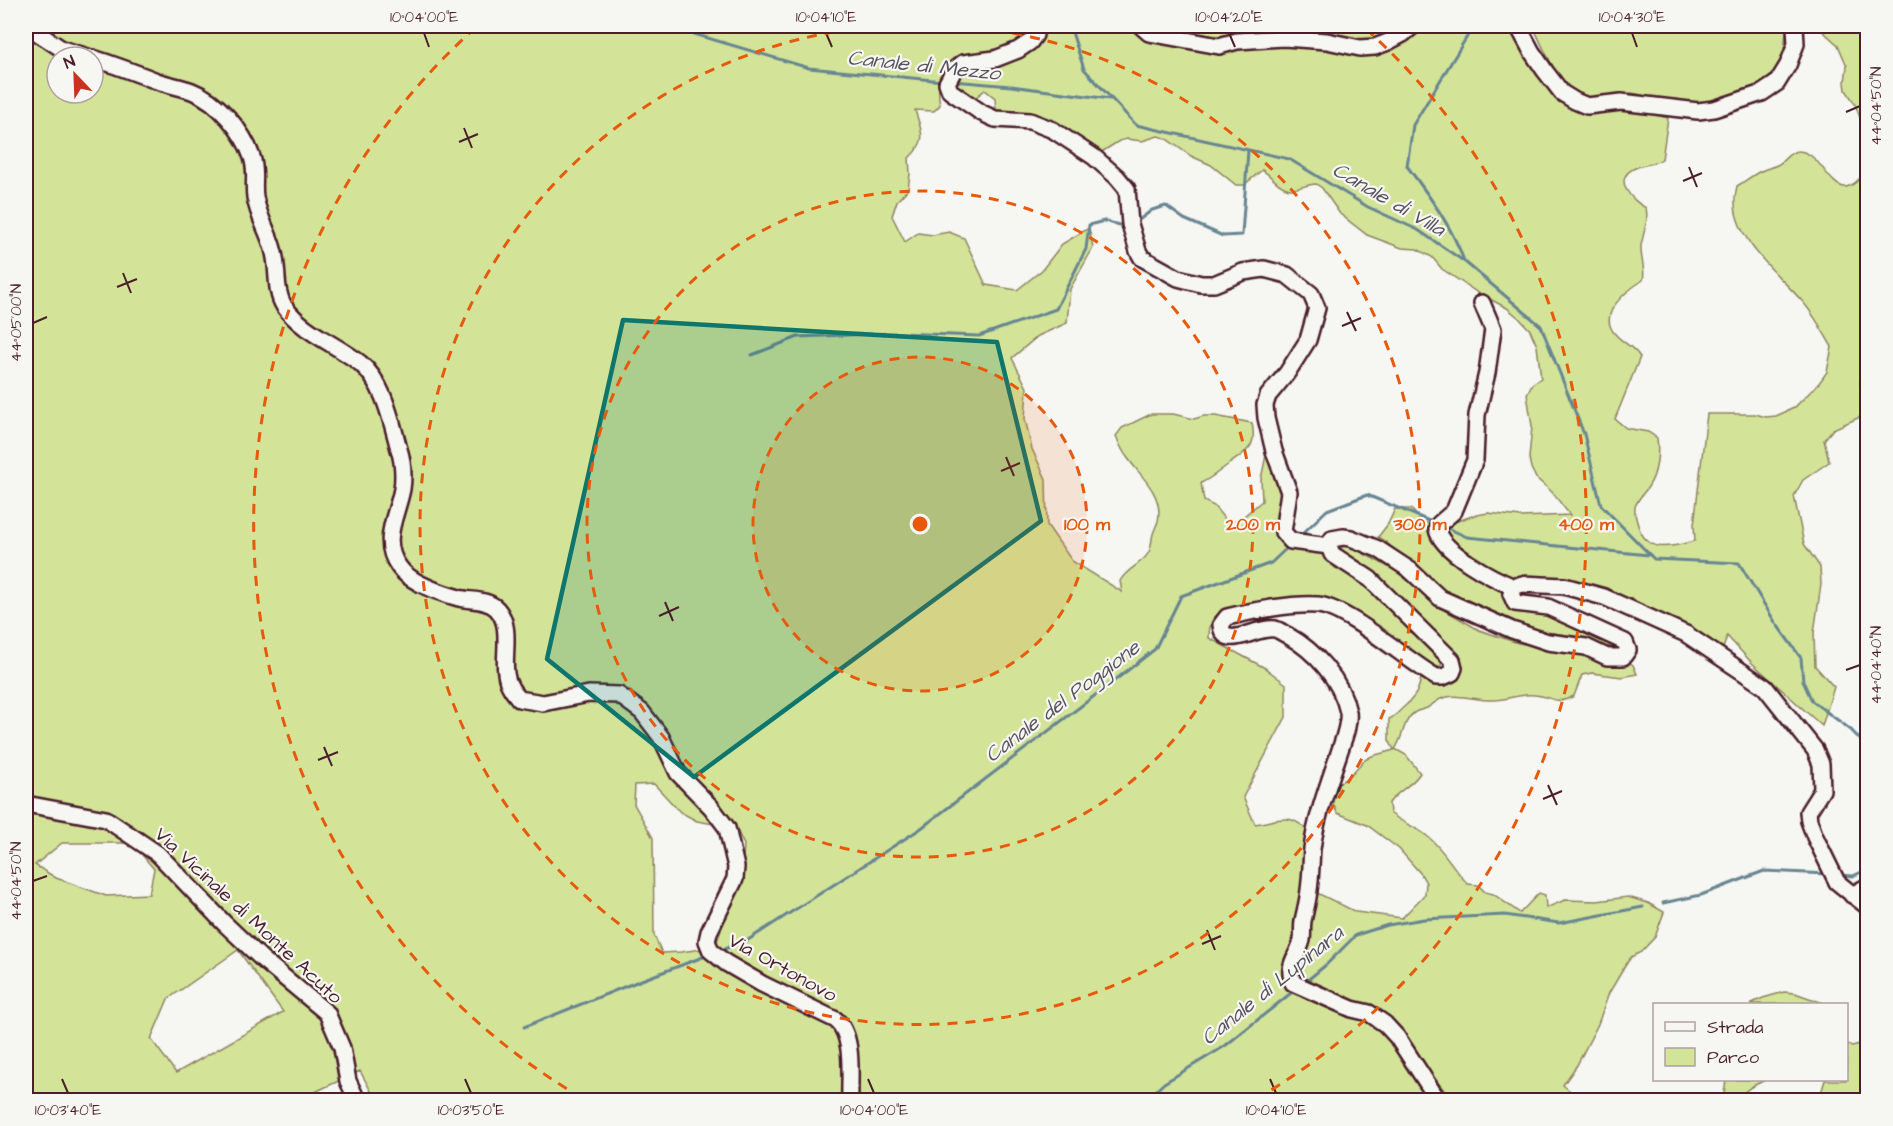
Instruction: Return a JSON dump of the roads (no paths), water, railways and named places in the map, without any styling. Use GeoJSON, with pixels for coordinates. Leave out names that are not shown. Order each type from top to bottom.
{"type":"FeatureCollection","features":[{"type":"Feature","properties":{"kind":"street"},"geometry":{"type":"LineString","coordinates":[[27,26],[56,45]]}},
{"type":"Feature","properties":{"kind":"street"},"geometry":{"type":"LineString","coordinates":[[1035,26],[1035,34],[1030,42],[1018,50],[995,59],[963,63],[950,83],[982,113],[995,119],[1030,121],[1053,130],[1094,157],[1117,177],[1127,189],[1130,224],[1142,258],[1178,278],[1201,284],[1214,284],[1243,272],[1264,269],[1287,275],[1311,294],[1315,300],[1317,308],[1308,340],[1287,373],[1268,396],[1265,405],[1266,418],[1289,492],[1283,532],[1291,542],[1329,546]]}},
{"type":"Feature","properties":{"kind":"street"},"geometry":{"type":"LineString","coordinates":[[1140,26],[1149,33],[1219,46],[1237,41],[1284,38],[1327,41],[1360,48],[1375,47],[1388,42],[1413,26]]}},
{"type":"Feature","properties":{"kind":"street"},"geometry":{"type":"LineString","coordinates":[[1518,26],[1545,71],[1562,93],[1575,101],[1587,106],[1621,102],[1698,111],[1713,109],[1762,93],[1777,83],[1788,65],[1796,44],[1795,26]]}},
{"type":"Feature","properties":{"kind":"street","name":"Via Ortonovo"},"geometry":{"type":"LineString","coordinates":[[105,62],[192,91],[208,100],[232,123],[251,155],[255,168],[255,195],[258,210],[274,252],[282,303],[303,324],[361,364],[371,374],[381,393],[403,464],[402,489],[389,538],[399,568],[428,588],[460,598],[483,601],[496,608],[502,616],[505,629],[507,679],[510,688],[519,699],[543,703],[589,694],[619,695],[642,712],[661,737],[678,773],[711,807],[727,828],[736,867],[735,879],[710,932],[707,941],[711,951],[726,963],[762,984],[842,1025],[848,1038],[850,1101]]}},
{"type":"Feature","properties":{"kind":"street"},"geometry":{"type":"LineString","coordinates":[[1482,303],[1493,329],[1487,373],[1477,415],[1475,460],[1454,511],[1437,529],[1444,542],[1466,560],[1499,581],[1514,587],[1522,584],[1564,586],[1604,597],[1686,634],[1765,687],[1815,750],[1821,764],[1822,790],[1808,812],[1809,821],[1837,882],[1868,907]]}},
{"type":"Feature","properties":{"kind":"street"},"geometry":{"type":"LineString","coordinates":[[1438,1101],[1397,1037],[1385,1024],[1369,1013],[1352,1009],[1293,982],[1290,974],[1292,962],[1302,940],[1302,923],[1309,893],[1312,848],[1318,818],[1343,741],[1348,715],[1340,688],[1315,655],[1301,643],[1276,629],[1260,629],[1234,639],[1227,638],[1222,633],[1221,626],[1227,617],[1320,605],[1342,614],[1436,677],[1452,673],[1454,668],[1452,660],[1370,579],[1332,554],[1329,546],[1332,539],[1342,537],[1351,538],[1378,549],[1410,570],[1440,597],[1512,630],[1548,642],[1586,647],[1607,657],[1617,659],[1626,654],[1628,650],[1625,642],[1567,614],[1548,607],[1515,603],[1511,594],[1514,587]]}},
{"type":"Feature","properties":{"kind":"street","name":"Via Vicinale di Monte Acuto"},"geometry":{"type":"LineString","coordinates":[[26,804],[106,819],[158,854],[232,930],[327,1013],[342,1048],[348,1081],[357,1101]]}},
{"type":"Feature","properties":{"kind":"street"},"geometry":{"type":"LineString","coordinates":[[1852,895],[1868,886]]}},
{"type":"Feature","properties":{"kind":"waterway","name":"Canale di Mezzo"},"geometry":{"type":"LineString","coordinates":[[667,26],[809,68],[943,81]]}},
{"type":"Feature","properties":{"kind":"waterway","name":"Canale di Villa"},"geometry":{"type":"LineString","coordinates":[[1070,26],[1084,69],[1136,125],[1289,159],[1368,207],[1418,230],[1465,262],[1541,326],[1584,434],[1601,505],[1654,559],[1739,563],[1775,622],[1801,658],[1803,681],[1812,701],[1851,730],[1868,748]]}},
{"type":"Feature","properties":{"kind":"waterway"},"geometry":{"type":"LineString","coordinates":[[1464,261],[1446,223],[1407,166],[1413,125],[1468,35],[1467,26]]}},
{"type":"Feature","properties":{"kind":"waterway","name":"Canale di Mezzo"},"geometry":{"type":"LineString","coordinates":[[953,81],[1110,99]]}},
{"type":"Feature","properties":{"kind":"waterway"},"geometry":{"type":"LineString","coordinates":[[1135,223],[1152,210],[1166,206],[1184,219],[1223,236],[1242,235],[1248,150]]}},
{"type":"Feature","properties":{"kind":"waterway"},"geometry":{"type":"LineString","coordinates":[[752,355],[798,337],[899,333],[979,336],[1056,309],[1086,249],[1089,225],[1104,221],[1127,227]]}},
{"type":"Feature","properties":{"kind":"waterway","name":"Canale del Poggione"},"geometry":{"type":"LineString","coordinates":[[1298,538],[1327,510],[1367,495],[1434,523]]}},
{"type":"Feature","properties":{"kind":"waterway","name":"Canale del Poggione"},"geometry":{"type":"LineString","coordinates":[[1443,526],[1467,537],[1649,555]]}},
{"type":"Feature","properties":{"kind":"waterway","name":"Canale del Poggione"},"geometry":{"type":"LineString","coordinates":[[724,949],[748,940],[920,829],[1123,674],[1155,649],[1181,596],[1271,563],[1289,546]]}},
{"type":"Feature","properties":{"kind":"waterway","name":"Canale di Lupinara"},"geometry":{"type":"LineString","coordinates":[[1839,875],[1853,876],[1868,869]]}},
{"type":"Feature","properties":{"kind":"waterway","name":"Canale di Lupinara"},"geometry":{"type":"LineString","coordinates":[[1663,903],[1701,895],[1764,871],[1827,874]]}},
{"type":"Feature","properties":{"kind":"waterway","name":"Canale di Lupinara"},"geometry":{"type":"LineString","coordinates":[[1304,983],[1356,935],[1388,925],[1424,919],[1505,915],[1559,923],[1643,907]]}},
{"type":"Feature","properties":{"kind":"waterway","name":"Canale del Poggione"},"geometry":{"type":"LineString","coordinates":[[524,1027],[703,957]]}},
{"type":"Feature","properties":{"kind":"waterway","name":"Canale di Lupinara"},"geometry":{"type":"LineString","coordinates":[[1146,1100],[1164,1083],[1225,1046],[1296,989]]}}]}
